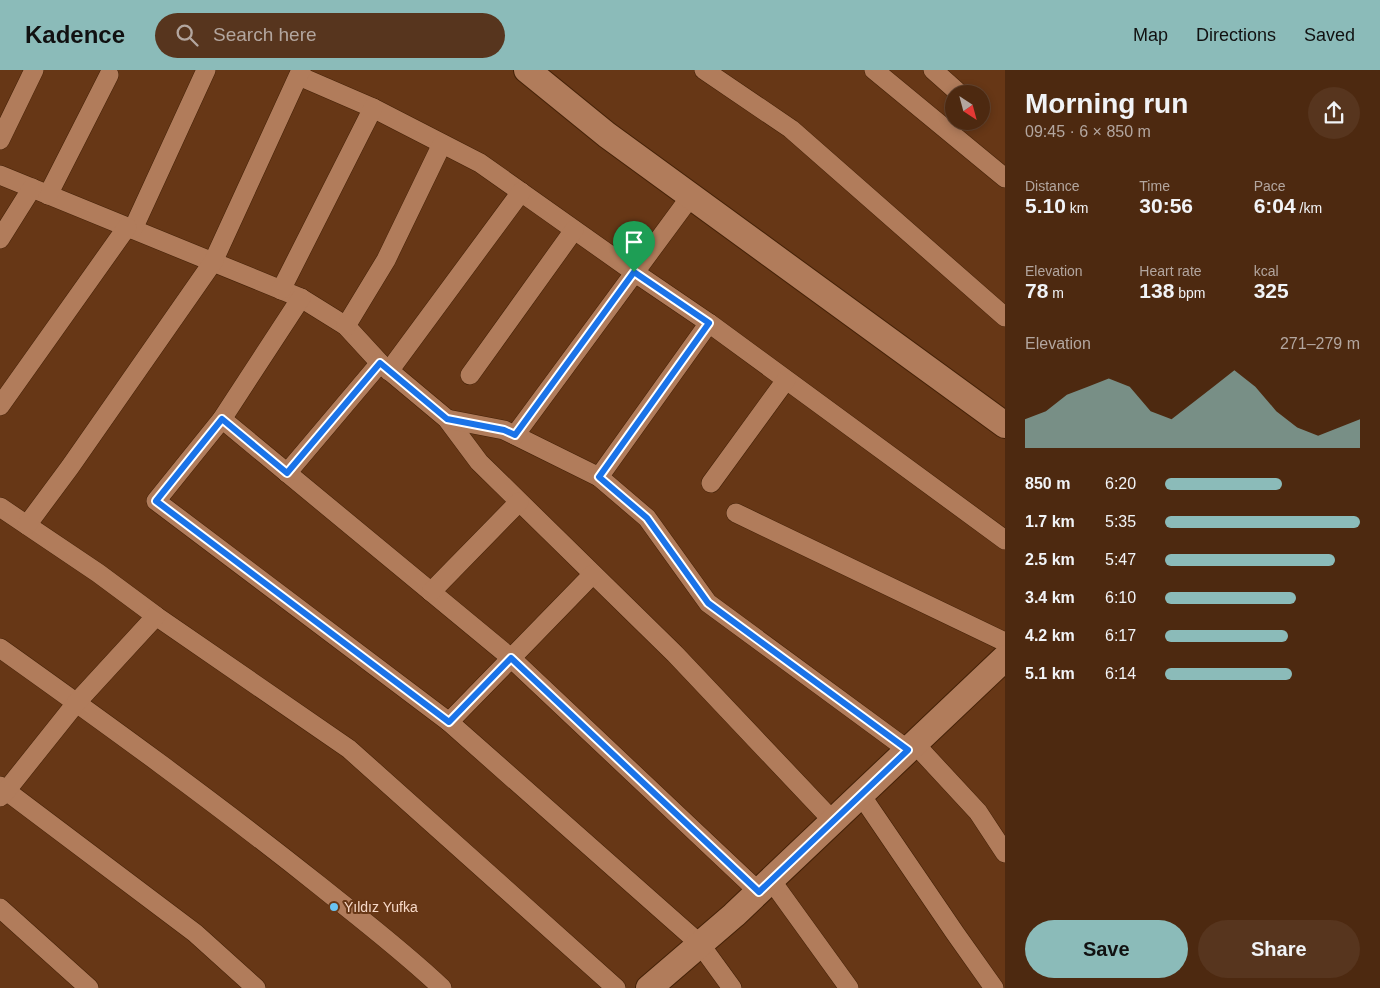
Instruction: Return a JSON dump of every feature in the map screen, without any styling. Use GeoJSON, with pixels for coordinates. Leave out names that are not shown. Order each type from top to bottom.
{"type":"FeatureCollection","features":[{"type":"Feature","properties":{"kind":"main road"},"geometry":{"type":"LineString","coordinates":[[527,70],[607,135],[1005,425]]}},
{"type":"Feature","properties":{"kind":"main road"},"geometry":{"type":"LineString","coordinates":[[649,988],[765,886],[1004,658]]}},
{"type":"Feature","properties":{"kind":"street"},"geometry":{"type":"LineString","coordinates":[[0,140],[34,70]]}},
{"type":"Feature","properties":{"kind":"street"},"geometry":{"type":"LineString","coordinates":[[1,401],[130,228],[206,70]]}},
{"type":"Feature","properties":{"kind":"street"},"geometry":{"type":"LineString","coordinates":[[704,70],[791,129],[1005,317]]}},
{"type":"Feature","properties":{"kind":"street"},"geometry":{"type":"LineString","coordinates":[[874,70],[945,121]]}},
{"type":"Feature","properties":{"kind":"street"},"geometry":{"type":"LineString","coordinates":[[932,70],[950,85]]}},
{"type":"Feature","properties":{"kind":"street"},"geometry":{"type":"LineString","coordinates":[[27,525],[70,467],[213,262],[300,73],[480,163],[709,323],[1005,540]]}},
{"type":"Feature","properties":{"kind":"street"},"geometry":{"type":"LineString","coordinates":[[0,239],[40,192],[109,76]]}},
{"type":"Feature","properties":{"kind":"street"},"geometry":{"type":"LineString","coordinates":[[281,290],[373,108]]}},
{"type":"Feature","properties":{"kind":"street"},"geometry":{"type":"LineString","coordinates":[[957,130],[1005,178]]}},
{"type":"Feature","properties":{"kind":"street"},"geometry":{"type":"LineString","coordinates":[[346,326],[386,260],[442,144]]}},
{"type":"Feature","properties":{"kind":"street"},"geometry":{"type":"LineString","coordinates":[[0,175],[301,298],[346,326],[385,367],[447,419],[479,462],[675,654],[833,821]]}},
{"type":"Feature","properties":{"kind":"street"},"geometry":{"type":"LineString","coordinates":[[287,473],[385,367],[521,192]]}},
{"type":"Feature","properties":{"kind":"street"},"geometry":{"type":"LineString","coordinates":[[515,435],[691,196]]}},
{"type":"Feature","properties":{"kind":"street"},"geometry":{"type":"LineString","coordinates":[[470,375],[574,230]]}},
{"type":"Feature","properties":{"kind":"street"},"geometry":{"type":"LineString","coordinates":[[301,298],[222,419],[156,501],[449,722],[700,944],[732,988]]}},
{"type":"Feature","properties":{"kind":"street"},"geometry":{"type":"LineString","coordinates":[[599,477],[709,323]]}},
{"type":"Feature","properties":{"kind":"street"},"geometry":{"type":"LineString","coordinates":[[711,483],[786,380]]}},
{"type":"Feature","properties":{"kind":"street"},"geometry":{"type":"LineString","coordinates":[[222,419],[511,658],[765,886],[849,988]]}},
{"type":"Feature","properties":{"kind":"street"},"geometry":{"type":"LineString","coordinates":[[447,419],[504,430],[599,477],[647,518],[708,603],[912,747],[978,812],[1005,852]]}},
{"type":"Feature","properties":{"kind":"street"},"geometry":{"type":"LineString","coordinates":[[431,592],[520,502]]}},
{"type":"Feature","properties":{"kind":"street"},"geometry":{"type":"LineString","coordinates":[[0,507],[98,573],[156,616],[349,749],[616,988]]}},
{"type":"Feature","properties":{"kind":"street"},"geometry":{"type":"LineString","coordinates":[[736,513],[1004,658]]}},
{"type":"Feature","properties":{"kind":"street"},"geometry":{"type":"LineString","coordinates":[[449,722],[593,574]]}},
{"type":"Feature","properties":{"kind":"street"},"geometry":{"type":"LineString","coordinates":[[156,616],[77,702],[2,791],[195,933],[256,988]]}},
{"type":"Feature","properties":{"kind":"street"},"geometry":{"type":"LineString","coordinates":[[0,648],[77,702],[258,836],[414,962],[442,988]]}},
{"type":"Feature","properties":{"kind":"street"},"geometry":{"type":"LineString","coordinates":[[861,795],[994,988]]}},
{"type":"Feature","properties":{"kind":"street"},"geometry":{"type":"LineString","coordinates":[[0,908],[89,988]]}},
{"type":"Feature","properties":{"kind":"place","name":"Yıldız Yufka"},"geometry":{"type":"Point","coordinates":[334,907]}},
{"type":"Feature","properties":{"kind":"route"},"geometry":{"type":"LineString","coordinates":[[634,272],[709,323],[599,477],[647,518],[708,603],[908,750],[759,892],[511,658],[449,722],[156,501],[222,419],[287,473],[380,363],[447,419],[504,430],[515,435],[634,272]]}}]}
